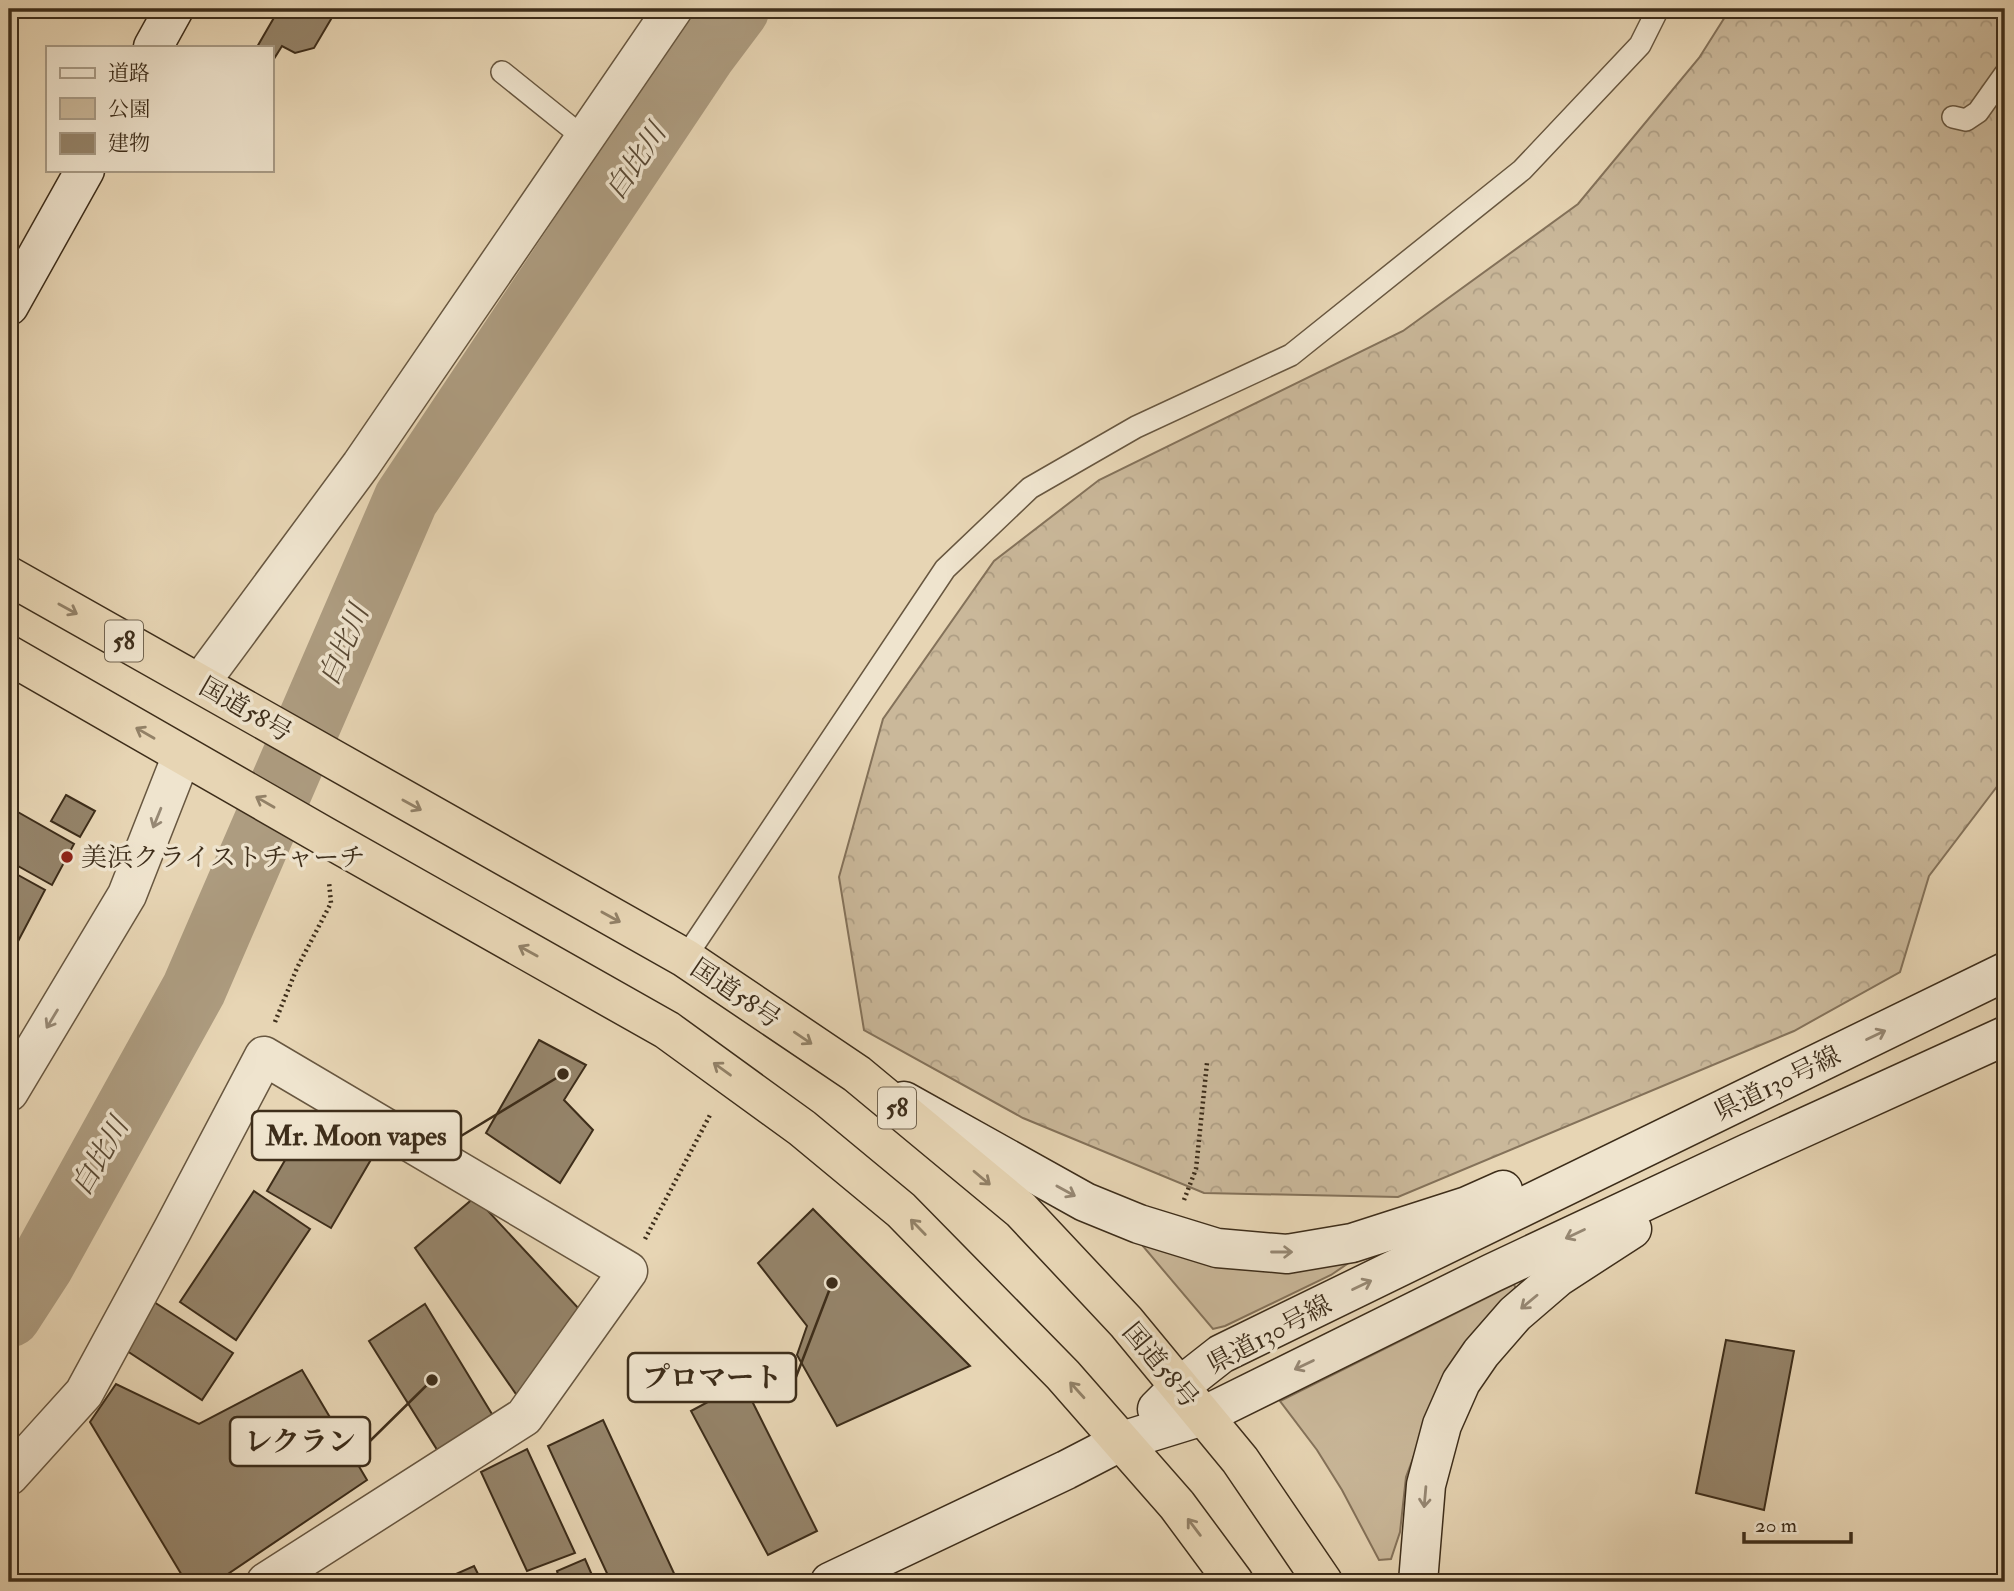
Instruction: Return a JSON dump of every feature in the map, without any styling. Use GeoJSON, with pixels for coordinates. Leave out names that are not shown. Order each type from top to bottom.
{"type":"FeatureCollection","features":[{"type":"Feature","properties":{"kind":"highway","name":"国道58号"},"geometry":{"type":"LineString","coordinates":[[9,576],[685,958],[857,1074],[1021,1210],[1125,1322],[1240,1460],[1323,1582]]}},
{"type":"Feature","properties":{"kind":"highway"},"geometry":{"type":"LineString","coordinates":[[9,655],[667,1030],[802,1128],[901,1210],[1063,1375],[1177,1506],[1234,1582]]}},
{"type":"Feature","properties":{"kind":"main road"},"geometry":{"type":"LineString","coordinates":[[154,46],[174,9]]}},
{"type":"Feature","properties":{"kind":"main road"},"geometry":{"type":"LineString","coordinates":[[200,683],[361,465],[673,9]]}},
{"type":"Feature","properties":{"kind":"main road"},"geometry":{"type":"LineString","coordinates":[[9,306],[84,172]]}},
{"type":"Feature","properties":{"kind":"main road"},"geometry":{"type":"LineString","coordinates":[[9,1092],[127,895],[193,761]]}},
{"type":"Feature","properties":{"kind":"main road","name":"県道130号線"},"geometry":{"type":"LineString","coordinates":[[1122,1441],[1180,1387],[1221,1354],[2005,972]]}},
{"type":"Feature","properties":{"kind":"main road","name":"県道130号線"},"geometry":{"type":"LineString","coordinates":[[1122,1441],[1203,1416],[1492,1273],[2005,1035]]}},
{"type":"Feature","properties":{"kind":"main road"},"geometry":{"type":"LineString","coordinates":[[9,1476],[84,1393],[264,1056],[628,1271],[524,1417],[266,1582]]}},
{"type":"Feature","properties":{"kind":"main road"},"geometry":{"type":"LineString","coordinates":[[857,1074],[1085,1202],[1139,1224],[1217,1248],[1287,1254],[1352,1243],[1467,1206],[1643,1129],[1748,1097]]}},
{"type":"Feature","properties":{"kind":"main road"},"geometry":{"type":"LineString","coordinates":[[1418,1582],[1426,1485],[1438,1437],[1461,1382],[1481,1353],[1515,1314],[1558,1277],[1748,1153]]}},
{"type":"Feature","properties":{"kind":"main road"},"geometry":{"type":"LineString","coordinates":[[830,1582],[1122,1441]]}},
{"type":"Feature","properties":{"kind":"lane"},"geometry":{"type":"LineString","coordinates":[[685,958],[945,569],[1030,488],[1136,427],[1291,355],[1522,170],[1640,45],[1658,9]]}},
{"type":"Feature","properties":{"kind":"lane"},"geometry":{"type":"LineString","coordinates":[[502,72],[584,138]]}},
{"type":"Feature","properties":{"kind":"lane"},"geometry":{"type":"LineString","coordinates":[[1953,117],[1966,120],[1978,112],[2005,74]]}},
{"type":"Feature","properties":{"kind":"path"},"geometry":{"type":"LineString","coordinates":[[264,1056],[297,968],[331,903],[324,836]]}},
{"type":"Feature","properties":{"kind":"path"},"geometry":{"type":"LineString","coordinates":[[1181,1210],[1196,1169],[1207,1063]]}},
{"type":"Feature","properties":{"kind":"path"},"geometry":{"type":"LineString","coordinates":[[628,1271],[710,1115]]}},
{"type":"Feature","properties":{"kind":"green space"},"geometry":{"type":"Polygon","coordinates":[[[1730,9],[2005,9],[2005,776],[1929,876],[1900,972],[1794,1031],[1398,1197],[1204,1193],[1023,1118],[864,1030],[839,877],[883,719],[994,561],[1099,480],[1403,331],[1578,204],[1699,58],[1730,9]]]}},
{"type":"Feature","properties":{"kind":"green space"},"geometry":{"type":"Polygon","coordinates":[[[1142,1245],[1350,1262],[1331,1275],[1225,1326],[1213,1329],[1142,1245]]]}},
{"type":"Feature","properties":{"kind":"green space"},"geometry":{"type":"Polygon","coordinates":[[[1514,1284],[1517,1292],[1434,1403],[1406,1477],[1400,1532],[1391,1559],[1379,1560],[1342,1490],[1317,1450],[1280,1401],[1514,1284]]]}},
{"type":"Feature","properties":{"kind":"building"},"geometry":{"type":"Polygon","coordinates":[[[279,9],[337,9],[314,48],[295,53],[282,46],[273,60],[273,46],[258,46],[279,9]]]}},
{"type":"Feature","properties":{"kind":"building"},"geometry":{"type":"Polygon","coordinates":[[[66,795],[95,811],[80,837],[51,821],[66,795]]]}},
{"type":"Feature","properties":{"kind":"building"},"geometry":{"type":"Polygon","coordinates":[[[9,807],[74,844],[52,885],[9,861],[9,807]]]}},
{"type":"Feature","properties":{"kind":"building"},"geometry":{"type":"Polygon","coordinates":[[[9,870],[45,890],[14,949],[9,947],[9,870]]]}},
{"type":"Feature","properties":{"kind":"building"},"geometry":{"type":"Polygon","coordinates":[[[539,1040],[586,1065],[564,1100],[593,1130],[560,1183],[486,1133],[539,1040]]]}},
{"type":"Feature","properties":{"kind":"building"},"geometry":{"type":"Polygon","coordinates":[[[312,1114],[376,1151],[331,1228],[267,1191],[312,1114]]]}},
{"type":"Feature","properties":{"kind":"building"},"geometry":{"type":"Polygon","coordinates":[[[254,1191],[310,1229],[236,1340],[180,1302],[254,1191]]]}},
{"type":"Feature","properties":{"kind":"building"},"geometry":{"type":"Polygon","coordinates":[[[475,1197],[581,1311],[518,1397],[415,1248],[475,1197]]]}},
{"type":"Feature","properties":{"kind":"building"},"geometry":{"type":"Polygon","coordinates":[[[813,1209],[970,1366],[837,1426],[797,1355],[807,1326],[758,1263],[813,1209]]]}},
{"type":"Feature","properties":{"kind":"building"},"geometry":{"type":"Polygon","coordinates":[[[154,1302],[233,1353],[202,1400],[124,1349],[154,1302]]]}},
{"type":"Feature","properties":{"kind":"building"},"geometry":{"type":"Polygon","coordinates":[[[425,1304],[495,1419],[441,1456],[369,1341],[425,1304]]]}},
{"type":"Feature","properties":{"kind":"building"},"geometry":{"type":"Polygon","coordinates":[[[1726,1340],[1794,1351],[1764,1510],[1696,1493],[1726,1340]]]}},
{"type":"Feature","properties":{"kind":"building"},"geometry":{"type":"Polygon","coordinates":[[[302,1370],[367,1480],[216,1582],[186,1582],[90,1422],[116,1384],[199,1424],[302,1370]]]}},
{"type":"Feature","properties":{"kind":"building"},"geometry":{"type":"Polygon","coordinates":[[[743,1383],[817,1531],[768,1555],[691,1411],[743,1383]]]}},
{"type":"Feature","properties":{"kind":"building"},"geometry":{"type":"Polygon","coordinates":[[[603,1420],[678,1582],[611,1582],[548,1446],[603,1420]]]}},
{"type":"Feature","properties":{"kind":"building"},"geometry":{"type":"Polygon","coordinates":[[[527,1449],[575,1553],[527,1571],[481,1472],[527,1449]]]}},
{"type":"Feature","properties":{"kind":"building"},"geometry":{"type":"Polygon","coordinates":[[[585,1559],[595,1582],[560,1582],[557,1571],[585,1559]]]}},
{"type":"Feature","properties":{"kind":"building"},"geometry":{"type":"Polygon","coordinates":[[[474,1566],[482,1582],[438,1582],[474,1566]]]}},
{"type":"Feature","properties":{"kind":"waterway","name":"白比川"},"geometry":{"type":"LineString","coordinates":[[9,1315],[42,1264],[194,989],[406,499],[704,53],[737,9]]}},
{"type":"Feature","properties":{"kind":"place","name":"美浜クライストチャーチ"},"geometry":{"type":"Point","coordinates":[67,857]}},
{"type":"Feature","properties":{"kind":"place","name":"Mr. Moon vapes"},"geometry":{"type":"Point","coordinates":[563,1074]}},
{"type":"Feature","properties":{"kind":"place","name":"プロマート"},"geometry":{"type":"Point","coordinates":[832,1283]}},
{"type":"Feature","properties":{"kind":"place","name":"レクラン"},"geometry":{"type":"Point","coordinates":[432,1380]}}]}
